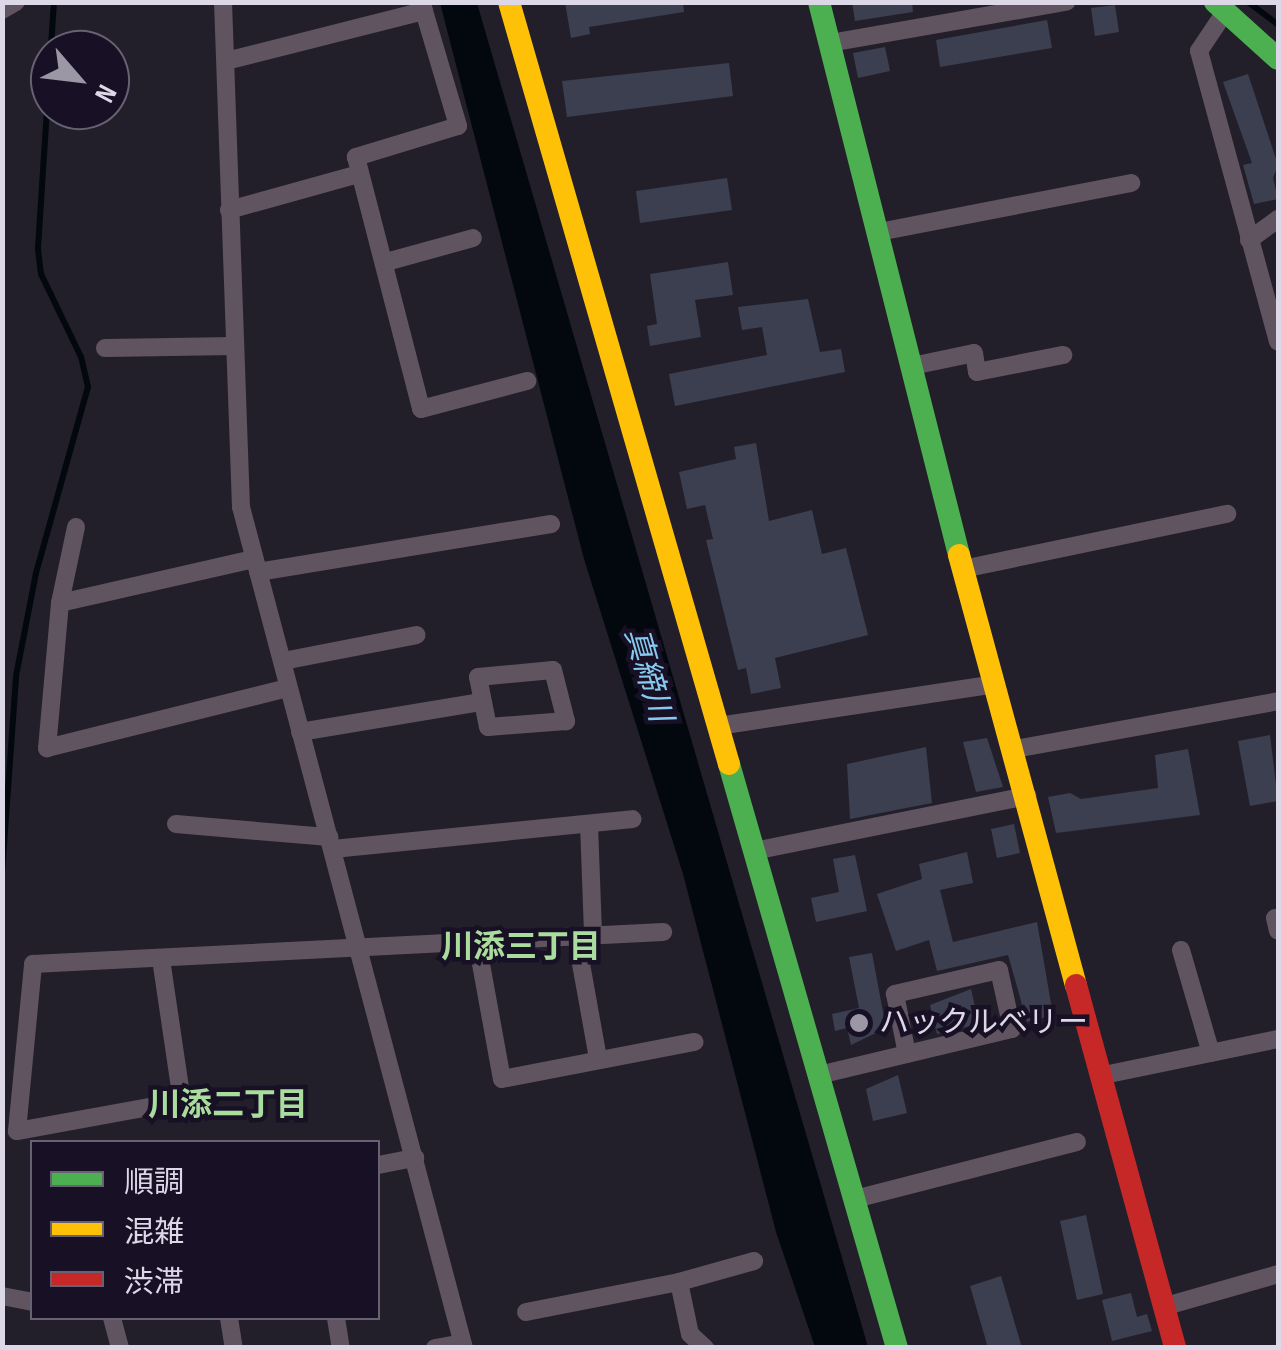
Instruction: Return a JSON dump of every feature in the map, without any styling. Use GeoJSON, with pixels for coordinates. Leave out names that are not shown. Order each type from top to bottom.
{"type":"FeatureCollection","features":[{"type":"Feature","properties":{"kind":"street"},"geometry":{"type":"LineString","coordinates":[[2,10],[16,2]]}},
{"type":"Feature","properties":{"kind":"street"},"geometry":{"type":"LineString","coordinates":[[222,2],[241,507],[463,1346],[435,1348]]}},
{"type":"Feature","properties":{"kind":"street"},"geometry":{"type":"LineString","coordinates":[[509,2],[897,1348]]}},
{"type":"Feature","properties":{"kind":"street"},"geometry":{"type":"LineString","coordinates":[[819,2],[963,569],[1104,1075],[1175,1348]]}},
{"type":"Feature","properties":{"kind":"street"},"geometry":{"type":"LineString","coordinates":[[830,42],[1066,2]]}},
{"type":"Feature","properties":{"kind":"street"},"geometry":{"type":"LineString","coordinates":[[226,62],[423,7],[458,126],[356,156],[421,410],[527,381]]}},
{"type":"Feature","properties":{"kind":"street"},"geometry":{"type":"LineString","coordinates":[[1278,59],[1220,8],[1199,51],[1278,342]]}},
{"type":"Feature","properties":{"kind":"street"},"geometry":{"type":"LineString","coordinates":[[229,210],[358,174]]}},
{"type":"Feature","properties":{"kind":"street"},"geometry":{"type":"LineString","coordinates":[[879,232],[1132,183]]}},
{"type":"Feature","properties":{"kind":"street"},"geometry":{"type":"LineString","coordinates":[[1249,240],[1278,219]]}},
{"type":"Feature","properties":{"kind":"street"},"geometry":{"type":"LineString","coordinates":[[386,262],[473,238]]}},
{"type":"Feature","properties":{"kind":"street"},"geometry":{"type":"LineString","coordinates":[[105,348],[235,346]]}},
{"type":"Feature","properties":{"kind":"street"},"geometry":{"type":"LineString","coordinates":[[912,366],[974,353],[977,372],[1063,355]]}},
{"type":"Feature","properties":{"kind":"street"},"geometry":{"type":"LineString","coordinates":[[963,569],[1227,514]]}},
{"type":"Feature","properties":{"kind":"street"},"geometry":{"type":"LineString","coordinates":[[60,603],[256,565],[550,524]]}},
{"type":"Feature","properties":{"kind":"street"},"geometry":{"type":"LineString","coordinates":[[76,527],[60,603],[46,748],[288,688]]}},
{"type":"Feature","properties":{"kind":"street"},"geometry":{"type":"LineString","coordinates":[[283,661],[417,635]]}},
{"type":"Feature","properties":{"kind":"street"},"geometry":{"type":"LineString","coordinates":[[553,670],[566,721],[488,727],[482,702],[478,677],[553,670]]}},
{"type":"Feature","properties":{"kind":"street"},"geometry":{"type":"LineString","coordinates":[[718,726],[996,684]]}},
{"type":"Feature","properties":{"kind":"street"},"geometry":{"type":"LineString","coordinates":[[1014,748],[1278,701]]}},
{"type":"Feature","properties":{"kind":"street"},"geometry":{"type":"LineString","coordinates":[[300,732],[482,702]]}},
{"type":"Feature","properties":{"kind":"street"},"geometry":{"type":"LineString","coordinates":[[754,852],[1028,796]]}},
{"type":"Feature","properties":{"kind":"street"},"geometry":{"type":"LineString","coordinates":[[176,824],[331,843],[632,819]]}},
{"type":"Feature","properties":{"kind":"street"},"geometry":{"type":"LineString","coordinates":[[590,824],[585,936],[598,1058]]}},
{"type":"Feature","properties":{"kind":"street"},"geometry":{"type":"LineString","coordinates":[[161,959],[182,1102],[17,1131],[33,964],[662,932]]}},
{"type":"Feature","properties":{"kind":"street"},"geometry":{"type":"LineString","coordinates":[[477,942],[502,1079],[694,1042]]}},
{"type":"Feature","properties":{"kind":"street"},"geometry":{"type":"LineString","coordinates":[[1181,950],[1211,1053]]}},
{"type":"Feature","properties":{"kind":"street"},"geometry":{"type":"LineString","coordinates":[[820,1075],[1012,1029],[999,970],[894,994],[906,1054]]}},
{"type":"Feature","properties":{"kind":"street"},"geometry":{"type":"LineString","coordinates":[[1104,1075],[1278,1039]]}},
{"type":"Feature","properties":{"kind":"street"},"geometry":{"type":"LineString","coordinates":[[855,1199],[1077,1142]]}},
{"type":"Feature","properties":{"kind":"street"},"geometry":{"type":"LineString","coordinates":[[380,1164],[415,1158]]}},
{"type":"Feature","properties":{"kind":"street"},"geometry":{"type":"LineString","coordinates":[[526,1312],[679,1282],[754,1262]]}},
{"type":"Feature","properties":{"kind":"street"},"geometry":{"type":"LineString","coordinates":[[1166,1306],[1278,1274]]}},
{"type":"Feature","properties":{"kind":"street"},"geometry":{"type":"LineString","coordinates":[[679,1282],[690,1334],[705,1348]]}},
{"type":"Feature","properties":{"kind":"street"},"geometry":{"type":"LineString","coordinates":[[2,1296],[30,1302]]}},
{"type":"Feature","properties":{"kind":"street"},"geometry":{"type":"LineString","coordinates":[[111,1320],[120,1348]]}},
{"type":"Feature","properties":{"kind":"street"},"geometry":{"type":"LineString","coordinates":[[229,1320],[234,1348]]}},
{"type":"Feature","properties":{"kind":"street"},"geometry":{"type":"LineString","coordinates":[[336,1320],[341,1348]]}},
{"type":"Feature","properties":{"kind":"water","name":"真締川"},"geometry":{"type":"Polygon","coordinates":[[[440,3],[477,3],[868,1347],[815,1347],[776,1232],[683,874],[584,559],[440,3]]]}},
{"type":"Feature","properties":{"kind":"building"},"geometry":{"type":"Polygon","coordinates":[[[565,2],[683,2],[684,12],[589,27],[590,34],[571,38],[565,2]]]}},
{"type":"Feature","properties":{"kind":"building"},"geometry":{"type":"Polygon","coordinates":[[[852,2],[912,2],[913,12],[855,21],[852,2]]]}},
{"type":"Feature","properties":{"kind":"building"},"geometry":{"type":"Polygon","coordinates":[[[1115,5],[1119,32],[1095,36],[1091,8],[1115,5]]]}},
{"type":"Feature","properties":{"kind":"building"},"geometry":{"type":"Polygon","coordinates":[[[1047,20],[1052,48],[940,67],[936,40],[1047,20]]]}},
{"type":"Feature","properties":{"kind":"building"},"geometry":{"type":"Polygon","coordinates":[[[885,47],[890,71],[858,78],[853,53],[885,47]]]}},
{"type":"Feature","properties":{"kind":"building"},"geometry":{"type":"Polygon","coordinates":[[[729,63],[733,96],[567,117],[562,81],[729,63]]]}},
{"type":"Feature","properties":{"kind":"building"},"geometry":{"type":"Polygon","coordinates":[[[1248,74],[1278,165],[1273,178],[1278,199],[1254,204],[1243,165],[1252,163],[1223,82],[1248,74]]]}},
{"type":"Feature","properties":{"kind":"building"},"geometry":{"type":"Polygon","coordinates":[[[727,178],[732,210],[640,223],[636,191],[727,178]]]}},
{"type":"Feature","properties":{"kind":"building"},"geometry":{"type":"Polygon","coordinates":[[[728,262],[733,295],[695,300],[701,337],[650,346],[647,326],[657,324],[650,274],[728,262]]]}},
{"type":"Feature","properties":{"kind":"building"},"geometry":{"type":"Polygon","coordinates":[[[808,299],[820,352],[841,349],[845,372],[675,406],[669,374],[767,355],[762,327],[742,330],[738,307],[808,299]]]}},
{"type":"Feature","properties":{"kind":"building"},"geometry":{"type":"Polygon","coordinates":[[[756,443],[769,521],[812,510],[822,554],[846,548],[868,635],[775,658],[781,688],[751,694],[746,668],[738,670],[706,540],[713,539],[705,505],[687,509],[679,472],[736,459],[734,447],[756,443]]]}},
{"type":"Feature","properties":{"kind":"building"},"geometry":{"type":"Polygon","coordinates":[[[1270,735],[1278,801],[1250,806],[1238,741],[1270,735]]]}},
{"type":"Feature","properties":{"kind":"building"},"geometry":{"type":"Polygon","coordinates":[[[987,738],[1003,787],[976,792],[963,742],[987,738]]]}},
{"type":"Feature","properties":{"kind":"building"},"geometry":{"type":"Polygon","coordinates":[[[926,747],[932,803],[850,819],[847,764],[926,747]]]}},
{"type":"Feature","properties":{"kind":"building"},"geometry":{"type":"Polygon","coordinates":[[[1188,749],[1200,815],[1056,833],[1048,797],[1070,793],[1081,799],[1158,788],[1155,755],[1188,749]]]}},
{"type":"Feature","properties":{"kind":"building"},"geometry":{"type":"Polygon","coordinates":[[[1014,824],[1020,853],[997,858],[991,829],[1014,824]]]}},
{"type":"Feature","properties":{"kind":"building"},"geometry":{"type":"Polygon","coordinates":[[[967,852],[973,883],[940,890],[953,942],[1037,922],[1053,1015],[1027,1022],[1008,955],[937,971],[929,940],[896,951],[877,894],[922,879],[919,864],[967,852]]]}},
{"type":"Feature","properties":{"kind":"building"},"geometry":{"type":"Polygon","coordinates":[[[855,855],[867,911],[816,922],[811,898],[839,892],[833,859],[855,855]]]}},
{"type":"Feature","properties":{"kind":"building"},"geometry":{"type":"Polygon","coordinates":[[[872,953],[886,1028],[851,1045],[847,1028],[835,1031],[832,1014],[859,1008],[849,957],[872,953]]]}},
{"type":"Feature","properties":{"kind":"building"},"geometry":{"type":"Polygon","coordinates":[[[971,989],[979,1024],[937,1034],[930,1005],[971,989]]]}},
{"type":"Feature","properties":{"kind":"building"},"geometry":{"type":"Polygon","coordinates":[[[898,1075],[907,1113],[873,1121],[866,1089],[898,1075]]]}},
{"type":"Feature","properties":{"kind":"building"},"geometry":{"type":"Polygon","coordinates":[[[1086,1215],[1103,1294],[1077,1300],[1060,1221],[1086,1215]]]}},
{"type":"Feature","properties":{"kind":"building"},"geometry":{"type":"Polygon","coordinates":[[[1001,1276],[1022,1348],[988,1348],[970,1286],[1001,1276]]]}},
{"type":"Feature","properties":{"kind":"building"},"geometry":{"type":"Polygon","coordinates":[[[1131,1293],[1137,1317],[1147,1314],[1152,1331],[1112,1341],[1102,1300],[1131,1293]]]}},
{"type":"Feature","properties":{"kind":"waterway"},"geometry":{"type":"LineString","coordinates":[[2,873],[16,676],[36,573],[88,387],[81,357],[41,274],[38,248],[54,2]]}},
{"type":"Feature","properties":{"kind":"waterway"},"geometry":{"type":"LineString","coordinates":[[1248,2],[1278,25]]}},
{"type":"Feature","properties":{"kind":"traffic: fast"},"geometry":{"type":"LineString","coordinates":[[819,2],[959,555]]}},
{"type":"Feature","properties":{"kind":"traffic: fast"},"geometry":{"type":"LineString","coordinates":[[1215,2],[1278,59]]}},
{"type":"Feature","properties":{"kind":"traffic: fast"},"geometry":{"type":"LineString","coordinates":[[729,764],[897,1348]]}},
{"type":"Feature","properties":{"kind":"traffic: slow"},"geometry":{"type":"LineString","coordinates":[[509,2],[729,764]]}},
{"type":"Feature","properties":{"kind":"traffic: slow"},"geometry":{"type":"LineString","coordinates":[[959,555],[1076,985]]}},
{"type":"Feature","properties":{"kind":"traffic: jam"},"geometry":{"type":"LineString","coordinates":[[1076,985],[1175,1348]]}},
{"type":"Feature","properties":{"kind":"place","name":"ハックルベリー"},"geometry":{"type":"Point","coordinates":[859,1023]}},
{"type":"Feature","properties":{"kind":"district","name":"川添三丁目"},"geometry":{"type":"Point","coordinates":[521,948]}},
{"type":"Feature","properties":{"kind":"district","name":"川添二丁目"},"geometry":{"type":"Point","coordinates":[228,1106]}}]}
